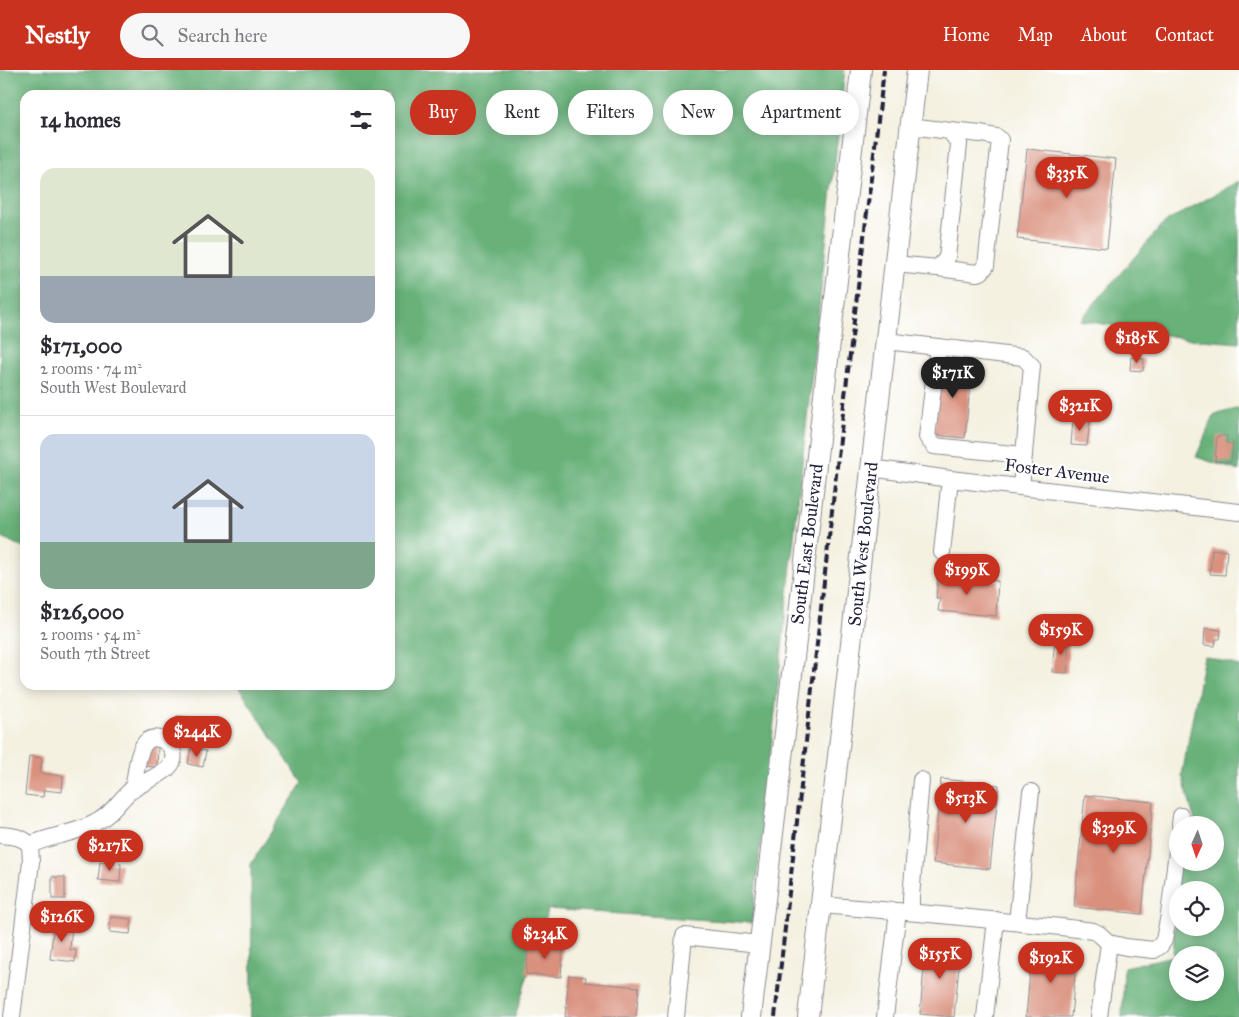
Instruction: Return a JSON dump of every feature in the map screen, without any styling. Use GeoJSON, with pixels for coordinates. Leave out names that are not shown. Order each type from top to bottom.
{"type":"FeatureCollection","features":[{"type":"Feature","properties":{"kind":"main road","name":"South East Boulevard"},"geometry":{"type":"LineString","coordinates":[[751,1017],[861,70]]}},
{"type":"Feature","properties":{"kind":"main road","name":"South West Boulevard"},"geometry":{"type":"LineString","coordinates":[[808,1017],[917,70]]}},
{"type":"Feature","properties":{"kind":"street"},"geometry":{"type":"LineString","coordinates":[[894,264],[977,273],[981,272],[986,266],[1000,140],[997,137],[981,134],[910,126]]}},
{"type":"Feature","properties":{"kind":"street"},"geometry":{"type":"LineString","coordinates":[[938,268],[947,258],[958,144],[950,131]]}},
{"type":"Feature","properties":{"kind":"street"},"geometry":{"type":"LineString","coordinates":[[886,341],[1024,357],[1032,366],[1021,487]]}},
{"type":"Feature","properties":{"kind":"street"},"geometry":{"type":"LineString","coordinates":[[938,347],[927,437],[934,446],[1024,455]]}},
{"type":"Feature","properties":{"kind":"street","name":"Foster Avenue"},"geometry":{"type":"LineString","coordinates":[[871,468],[950,479],[1239,512]]}},
{"type":"Feature","properties":{"kind":"street"},"geometry":{"type":"LineString","coordinates":[[942,552],[950,479]]}},
{"type":"Feature","properties":{"kind":"street"},"geometry":{"type":"LineString","coordinates":[[884,1017],[904,911],[911,897],[920,780]]}},
{"type":"Feature","properties":{"kind":"street"},"geometry":{"type":"LineString","coordinates":[[30,845],[95,823],[113,810],[133,790]]}},
{"type":"Feature","properties":{"kind":"street"},"geometry":{"type":"LineString","coordinates":[[1017,922],[1031,792]]}},
{"type":"Feature","properties":{"kind":"street"},"geometry":{"type":"LineString","coordinates":[[0,835],[14,836],[26,840],[30,845],[31,862],[12,1017]]}},
{"type":"Feature","properties":{"kind":"street"},"geometry":{"type":"LineString","coordinates":[[821,905],[1062,926],[1093,931],[1109,943],[1154,950],[1164,940],[1174,871]]}},
{"type":"Feature","properties":{"kind":"street"},"geometry":{"type":"LineString","coordinates":[[986,1017],[996,920]]}},
{"type":"Feature","properties":{"kind":"street"},"geometry":{"type":"LineString","coordinates":[[676,1017],[684,936],[760,944]]}},
{"type":"Feature","properties":{"kind":"street"},"geometry":{"type":"LineString","coordinates":[[1099,1017],[1109,943]]}},
{"type":"Feature","properties":{"kind":"green space"},"geometry":{"type":"Polygon","coordinates":[[[0,70],[845,70],[843,90],[743,90],[743,135],[838,135],[752,923],[548,909],[515,1017],[250,1017],[252,999],[251,864],[302,783],[240,690],[395,690],[395,90],[20,90],[20,546],[0,536],[0,70]]]}},
{"type":"Feature","properties":{"kind":"green space"},"geometry":{"type":"Polygon","coordinates":[[[1239,181],[1239,343],[1189,339],[1080,320],[1164,223],[1239,181]]]}},
{"type":"Feature","properties":{"kind":"green space"},"geometry":{"type":"Polygon","coordinates":[[[1239,408],[1239,471],[1196,457],[1214,415],[1239,408]]]}},
{"type":"Feature","properties":{"kind":"green space"},"geometry":{"type":"Polygon","coordinates":[[[1204,656],[1239,666],[1239,1017],[1122,1017],[1124,967],[1169,957],[1169,1001],[1224,1001],[1224,946],[1174,946],[1174,936],[1224,936],[1224,881],[1177,881],[1178,871],[1224,871],[1224,816],[1193,816],[1182,775],[1204,656]]]}},
{"type":"Feature","properties":{"kind":"building"},"geometry":{"type":"Polygon","coordinates":[[[1027,149],[1116,159],[1107,248],[1017,239],[1027,149]]]}},
{"type":"Feature","properties":{"kind":"building"},"geometry":{"type":"Polygon","coordinates":[[[1131,357],[1144,359],[1143,371],[1130,370],[1131,357]]]}},
{"type":"Feature","properties":{"kind":"building"},"geometry":{"type":"Polygon","coordinates":[[[941,361],[972,364],[965,438],[934,435],[941,361]]]}},
{"type":"Feature","properties":{"kind":"building"},"geometry":{"type":"Polygon","coordinates":[[[1073,419],[1090,420],[1087,446],[1071,445],[1073,419]]]}},
{"type":"Feature","properties":{"kind":"building"},"geometry":{"type":"Polygon","coordinates":[[[1217,436],[1227,436],[1226,443],[1233,444],[1231,462],[1215,461],[1217,436]]]}},
{"type":"Feature","properties":{"kind":"building"},"geometry":{"type":"Polygon","coordinates":[[[1212,549],[1227,551],[1225,575],[1210,574],[1212,549]]]}},
{"type":"Feature","properties":{"kind":"building"},"geometry":{"type":"Polygon","coordinates":[[[938,576],[998,581],[996,616],[938,611],[940,598],[936,598],[938,576]]]}},
{"type":"Feature","properties":{"kind":"building"},"geometry":{"type":"Polygon","coordinates":[[[1205,628],[1221,630],[1220,639],[1216,639],[1215,646],[1204,645],[1205,628]]]}},
{"type":"Feature","properties":{"kind":"building"},"geometry":{"type":"Polygon","coordinates":[[[1055,639],[1069,640],[1067,673],[1052,672],[1055,639]]]}},
{"type":"Feature","properties":{"kind":"building"},"geometry":{"type":"Polygon","coordinates":[[[177,716],[196,718],[195,728],[176,727],[177,716]]]}},
{"type":"Feature","properties":{"kind":"building"},"geometry":{"type":"Polygon","coordinates":[[[143,746],[158,747],[157,767],[142,766],[143,746]]]}},
{"type":"Feature","properties":{"kind":"building"},"geometry":{"type":"Polygon","coordinates":[[[191,748],[206,751],[203,767],[188,764],[191,748]]]}},
{"type":"Feature","properties":{"kind":"building"},"geometry":{"type":"Polygon","coordinates":[[[29,756],[42,758],[40,773],[63,776],[62,792],[44,790],[43,797],[25,795],[29,756]]]}},
{"type":"Feature","properties":{"kind":"building"},"geometry":{"type":"Polygon","coordinates":[[[941,779],[999,785],[990,869],[933,863],[941,779]]]}},
{"type":"Feature","properties":{"kind":"building"},"geometry":{"type":"Polygon","coordinates":[[[1085,795],[1153,802],[1142,914],[1074,907],[1085,795]]]}},
{"type":"Feature","properties":{"kind":"building"},"geometry":{"type":"Polygon","coordinates":[[[100,862],[121,864],[120,882],[98,880],[100,862]]]}},
{"type":"Feature","properties":{"kind":"building"},"geometry":{"type":"Polygon","coordinates":[[[52,877],[65,877],[65,899],[52,899],[52,877]]]}},
{"type":"Feature","properties":{"kind":"building"},"geometry":{"type":"Polygon","coordinates":[[[111,917],[132,919],[130,934],[109,932],[111,917]]]}},
{"type":"Feature","properties":{"kind":"building"},"geometry":{"type":"Polygon","coordinates":[[[54,922],[72,924],[70,950],[76,950],[75,962],[50,959],[54,922]]]}},
{"type":"Feature","properties":{"kind":"building"},"geometry":{"type":"Polygon","coordinates":[[[528,943],[563,945],[561,977],[526,974],[528,943]]]}},
{"type":"Feature","properties":{"kind":"building"},"geometry":{"type":"Polygon","coordinates":[[[926,944],[961,947],[954,1017],[920,1014],[926,944]]]}},
{"type":"Feature","properties":{"kind":"building"},"geometry":{"type":"Polygon","coordinates":[[[1032,949],[1077,953],[1071,1017],[1026,1017],[1032,949]]]}},
{"type":"Feature","properties":{"kind":"building"},"geometry":{"type":"Polygon","coordinates":[[[569,975],[586,977],[585,982],[639,987],[636,1017],[565,1017],[569,975]]]}},
{"type":"Feature","properties":{"kind":"railway"},"geometry":{"type":"LineString","coordinates":[[775,1017],[844,404],[884,70]]}}]}
